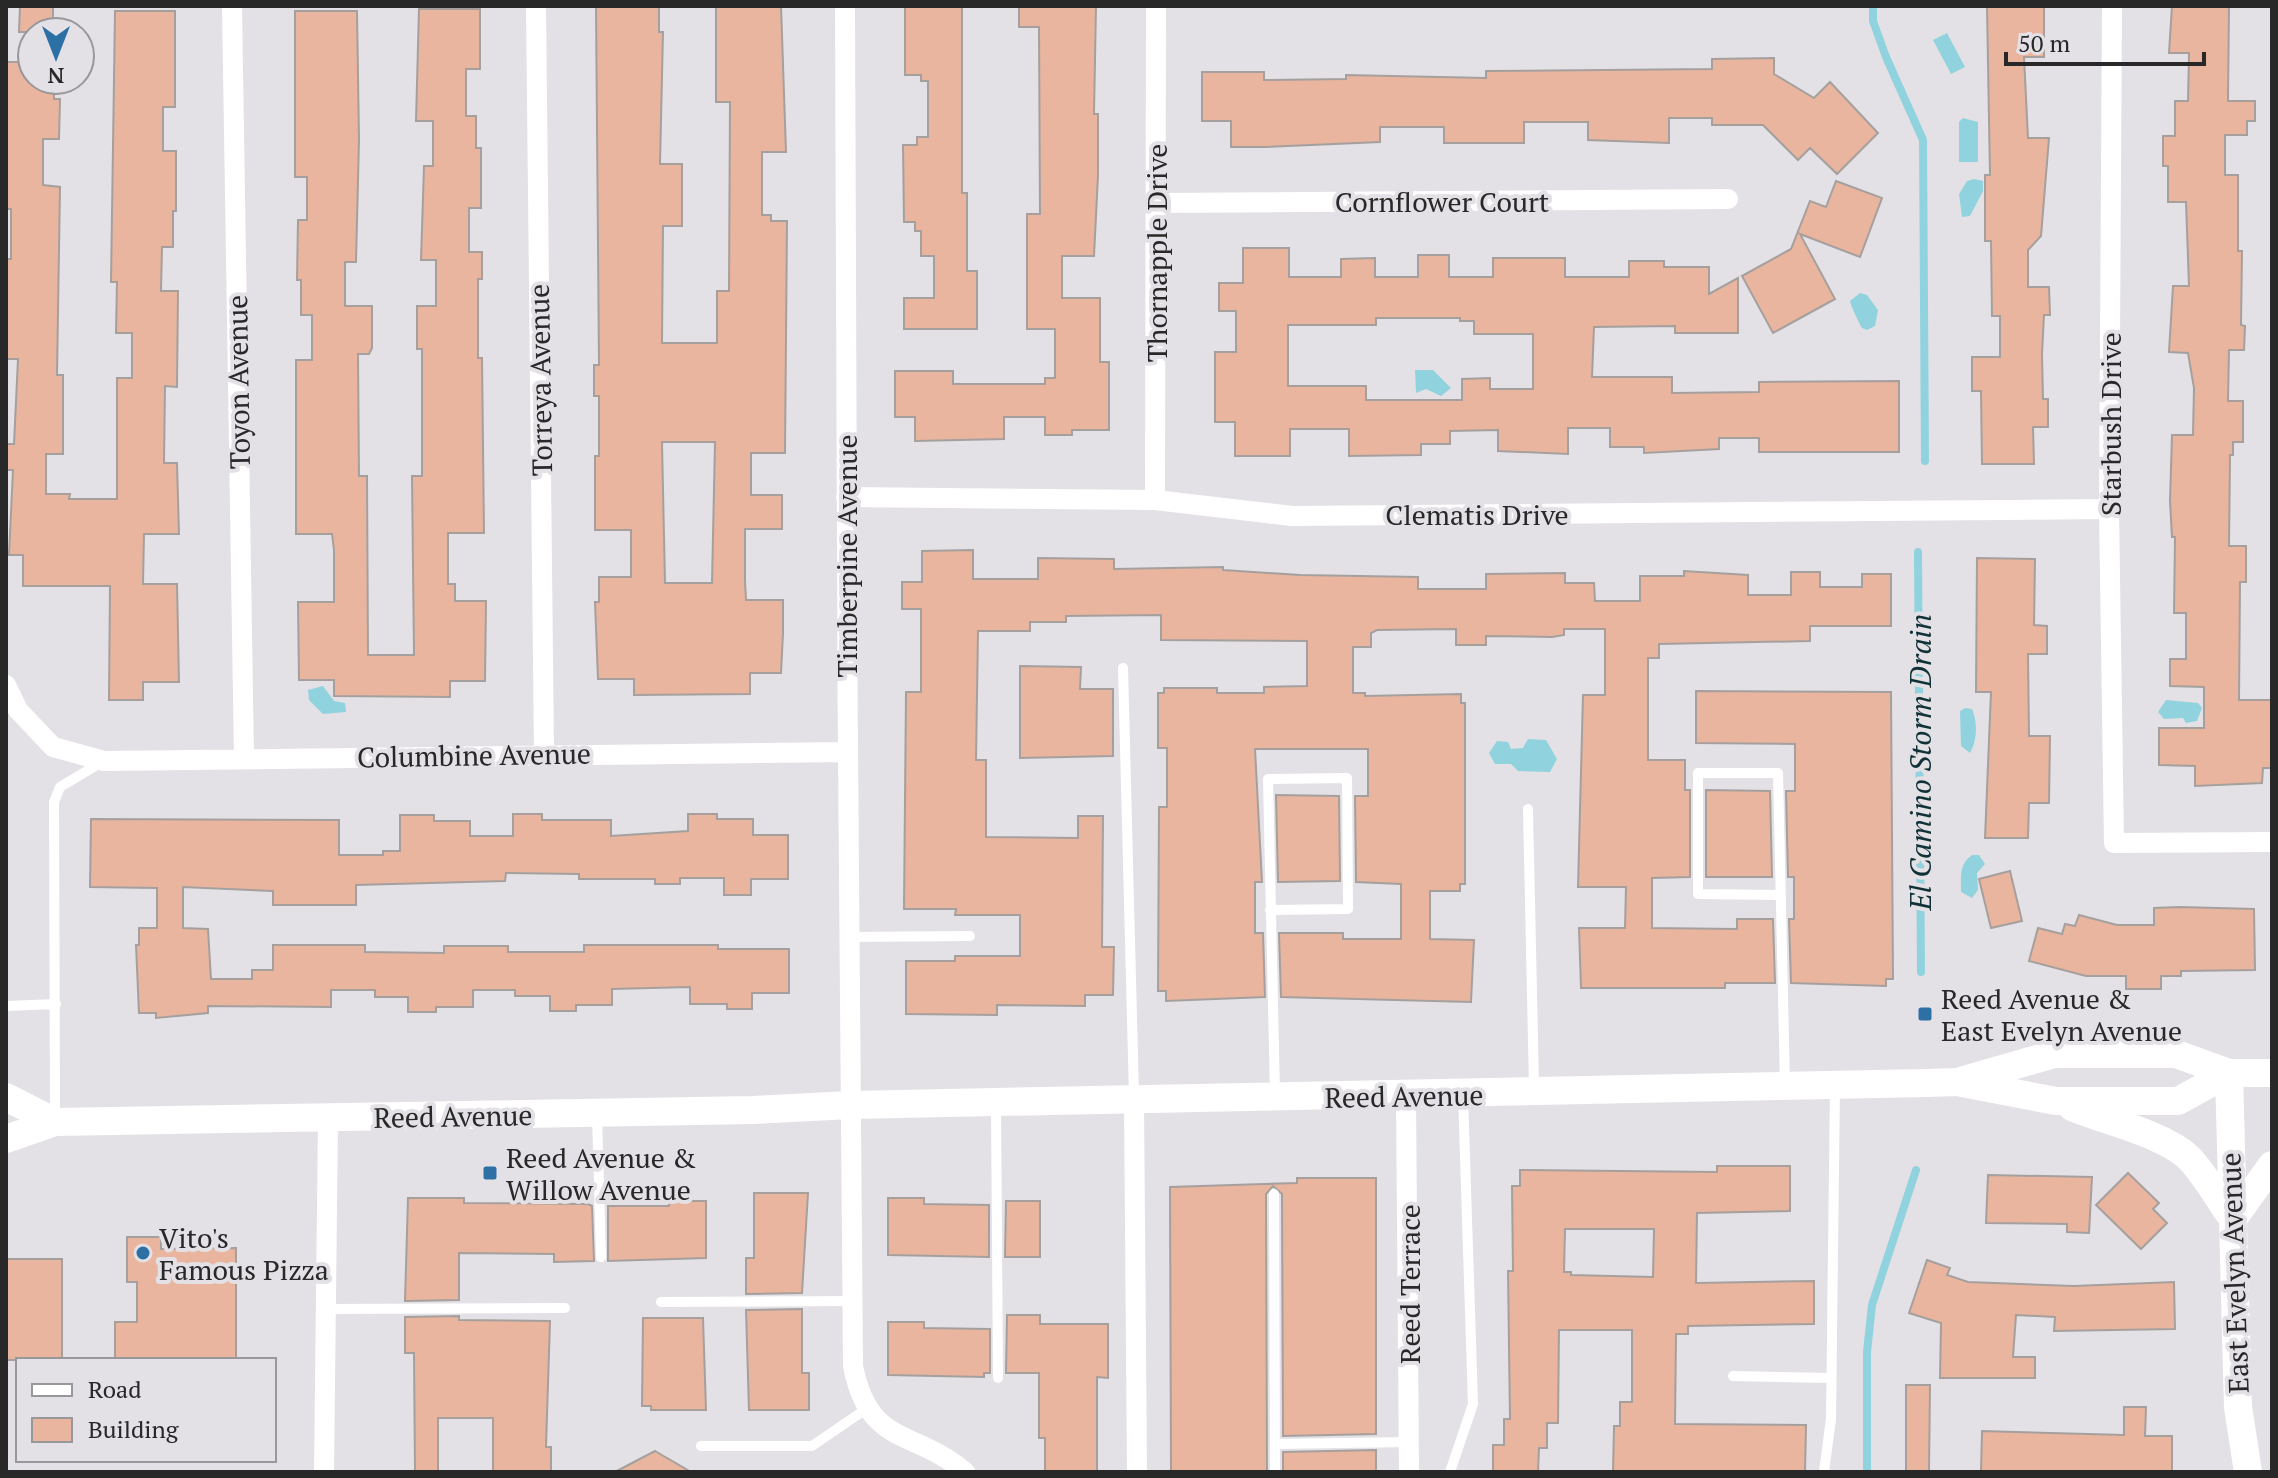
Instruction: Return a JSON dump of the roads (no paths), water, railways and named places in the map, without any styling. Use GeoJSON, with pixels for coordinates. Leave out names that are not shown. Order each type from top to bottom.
{"type":"FeatureCollection","features":[{"type":"Feature","properties":{"kind":"main road","name":"Reed Avenue"},"geometry":{"type":"LineString","coordinates":[[1957,1082],[2054,1054],[2176,1054],[2229,1073],[2272,1073]]}},
{"type":"Feature","properties":{"kind":"main road","name":"Reed Avenue"},"geometry":{"type":"LineString","coordinates":[[6,1139],[55,1122],[1134,1102],[1957,1082],[2056,1101],[2178,1101],[2229,1073]]}},
{"type":"Feature","properties":{"kind":"main road","name":"East Evelyn Avenue"},"geometry":{"type":"LineString","coordinates":[[2229,1073],[2238,1407],[2248,1472]]}},
{"type":"Feature","properties":{"kind":"main road","name":"Reed Avenue"},"geometry":{"type":"LineString","coordinates":[[6,1097],[55,1122]]}},
{"type":"Feature","properties":{"kind":"main road"},"geometry":{"type":"LineString","coordinates":[[2056,1101],[2122,1128],[2163,1139],[2188,1158],[2233,1219],[2272,1165]]}},
{"type":"Feature","properties":{"kind":"street","name":"Toyon Avenue"},"geometry":{"type":"LineString","coordinates":[[232,6],[244,758]]}},
{"type":"Feature","properties":{"kind":"street","name":"Torreya Avenue"},"geometry":{"type":"LineString","coordinates":[[536,6],[544,753]]}},
{"type":"Feature","properties":{"kind":"street","name":"Timberpine Avenue"},"geometry":{"type":"LineString","coordinates":[[845,6],[845,752],[851,1105]]}},
{"type":"Feature","properties":{"kind":"street","name":"Thornapple Drive"},"geometry":{"type":"LineString","coordinates":[[1155,500],[1156,6]]}},
{"type":"Feature","properties":{"kind":"street","name":"Starbush Drive"},"geometry":{"type":"LineString","coordinates":[[2112,6],[2109,509],[2114,843],[2272,842]]}},
{"type":"Feature","properties":{"kind":"street","name":"Cornflower Court"},"geometry":{"type":"LineString","coordinates":[[1157,203],[1728,199]]}},
{"type":"Feature","properties":{"kind":"street","name":"Clematis Drive"},"geometry":{"type":"LineString","coordinates":[[846,497],[1155,500],[1292,516],[2109,509]]}},
{"type":"Feature","properties":{"kind":"street","name":"Columbine Avenue"},"geometry":{"type":"LineString","coordinates":[[6,685],[18,710],[53,747],[104,761],[544,753],[845,752]]}},
{"type":"Feature","properties":{"kind":"street","name":"Reed Terrace"},"geometry":{"type":"LineString","coordinates":[[1406,1096],[1409,1472]]}},
{"type":"Feature","properties":{"kind":"street"},"geometry":{"type":"LineString","coordinates":[[1134,1102],[1137,1472]]}},
{"type":"Feature","properties":{"kind":"street"},"geometry":{"type":"LineString","coordinates":[[851,1105],[853,1366],[866,1409],[898,1436],[949,1458],[965,1472]]}},
{"type":"Feature","properties":{"kind":"street"},"geometry":{"type":"LineString","coordinates":[[324,1472],[328,1118]]}},
{"type":"Feature","properties":{"kind":"lane"},"geometry":{"type":"LineString","coordinates":[[1123,668],[1134,1102]]}},
{"type":"Feature","properties":{"kind":"lane"},"geometry":{"type":"LineString","coordinates":[[55,1122],[54,802],[60,787],[104,761]]}},
{"type":"Feature","properties":{"kind":"lane"},"geometry":{"type":"LineString","coordinates":[[1779,895],[1698,894],[1698,773],[1778,773],[1785,1087]]}},
{"type":"Feature","properties":{"kind":"lane"},"geometry":{"type":"LineString","coordinates":[[1270,910],[1348,909],[1347,778],[1268,779],[1270,910],[1275,1099]]}},
{"type":"Feature","properties":{"kind":"lane"},"geometry":{"type":"LineString","coordinates":[[1528,809],[1534,1093]]}},
{"type":"Feature","properties":{"kind":"lane"},"geometry":{"type":"LineString","coordinates":[[848,937],[970,936]]}},
{"type":"Feature","properties":{"kind":"lane"},"geometry":{"type":"LineString","coordinates":[[6,1006],[56,1004]]}},
{"type":"Feature","properties":{"kind":"lane"},"geometry":{"type":"LineString","coordinates":[[1824,1472],[1831,1378],[1835,1085]]}},
{"type":"Feature","properties":{"kind":"lane"},"geometry":{"type":"LineString","coordinates":[[1450,1472],[1473,1404],[1463,1095]]}},
{"type":"Feature","properties":{"kind":"lane"},"geometry":{"type":"LineString","coordinates":[[996,1104],[998,1378]]}},
{"type":"Feature","properties":{"kind":"lane"},"geometry":{"type":"LineString","coordinates":[[597,1113],[601,1257]]}},
{"type":"Feature","properties":{"kind":"lane"},"geometry":{"type":"LineString","coordinates":[[1274,1194],[1275,1472]]}},
{"type":"Feature","properties":{"kind":"lane"},"geometry":{"type":"LineString","coordinates":[[661,1302],[852,1301]]}},
{"type":"Feature","properties":{"kind":"lane"},"geometry":{"type":"LineString","coordinates":[[326,1309],[565,1308]]}},
{"type":"Feature","properties":{"kind":"lane"},"geometry":{"type":"LineString","coordinates":[[1733,1376],[1831,1378]]}},
{"type":"Feature","properties":{"kind":"lane"},"geometry":{"type":"LineString","coordinates":[[701,1446],[812,1446],[866,1409]]}},
{"type":"Feature","properties":{"kind":"lane"},"geometry":{"type":"LineString","coordinates":[[1275,1444],[1409,1442]]}},
{"type":"Feature","properties":{"kind":"water"},"geometry":{"type":"Polygon","coordinates":[[[1947,33],[1965,67],[1951,74],[1933,40],[1947,33]]]}},
{"type":"Feature","properties":{"kind":"water"},"geometry":{"type":"Polygon","coordinates":[[[1963,118],[1978,122],[1978,162],[1959,162],[1959,122],[1963,118]]]}},
{"type":"Feature","properties":{"kind":"water"},"geometry":{"type":"Polygon","coordinates":[[[1967,181],[1983,181],[1983,191],[1970,216],[1962,217],[1959,194],[1967,181]]]}},
{"type":"Feature","properties":{"kind":"water"},"geometry":{"type":"Polygon","coordinates":[[[1860,293],[1867,295],[1878,310],[1875,326],[1867,330],[1862,328],[1850,301],[1860,293]]]}},
{"type":"Feature","properties":{"kind":"water"},"geometry":{"type":"Polygon","coordinates":[[[1415,370],[1433,370],[1451,388],[1441,396],[1426,389],[1416,393],[1415,370]]]}},
{"type":"Feature","properties":{"kind":"water"},"geometry":{"type":"Polygon","coordinates":[[[323,686],[334,701],[345,703],[346,712],[323,714],[309,700],[308,690],[323,686]]]}},
{"type":"Feature","properties":{"kind":"water"},"geometry":{"type":"Polygon","coordinates":[[[2166,700],[2198,703],[2202,708],[2197,721],[2186,723],[2183,718],[2164,719],[2158,712],[2166,700]]]}},
{"type":"Feature","properties":{"kind":"water"},"geometry":{"type":"Polygon","coordinates":[[[1972,709],[1976,726],[1970,753],[1961,746],[1960,711],[1972,709]]]}},
{"type":"Feature","properties":{"kind":"water"},"geometry":{"type":"Polygon","coordinates":[[[1528,739],[1546,740],[1557,759],[1550,772],[1518,771],[1511,764],[1495,764],[1489,753],[1497,741],[1508,742],[1511,749],[1523,748],[1528,739]]]}},
{"type":"Feature","properties":{"kind":"water"},"geometry":{"type":"Polygon","coordinates":[[[1972,855],[1979,855],[1985,864],[1977,873],[1978,890],[1972,898],[1961,892],[1961,881],[1963,867],[1972,855]]]}},
{"type":"Feature","properties":{"kind":"waterway","name":"El Camino Storm Drain"},"geometry":{"type":"LineString","coordinates":[[1873,6],[1873,21],[1886,57],[1923,140],[1925,461]]}},
{"type":"Feature","properties":{"kind":"waterway","name":"El Camino Storm Drain"},"geometry":{"type":"LineString","coordinates":[[1918,552],[1921,972]]}},
{"type":"Feature","properties":{"kind":"waterway","name":"El Camino Storm Drain"},"geometry":{"type":"LineString","coordinates":[[1867,1472],[1867,1352],[1872,1305],[1916,1170]]}},
{"type":"Feature","properties":{"kind":"place","name":"Reed Avenue & East Evelyn Avenue"},"geometry":{"type":"Point","coordinates":[1925,1014]}},
{"type":"Feature","properties":{"kind":"place","name":"Reed Avenue & Willow Avenue"},"geometry":{"type":"Point","coordinates":[490,1173]}},
{"type":"Feature","properties":{"kind":"place","name":"Vito's Famous Pizza"},"geometry":{"type":"Point","coordinates":[143,1253]}}]}
